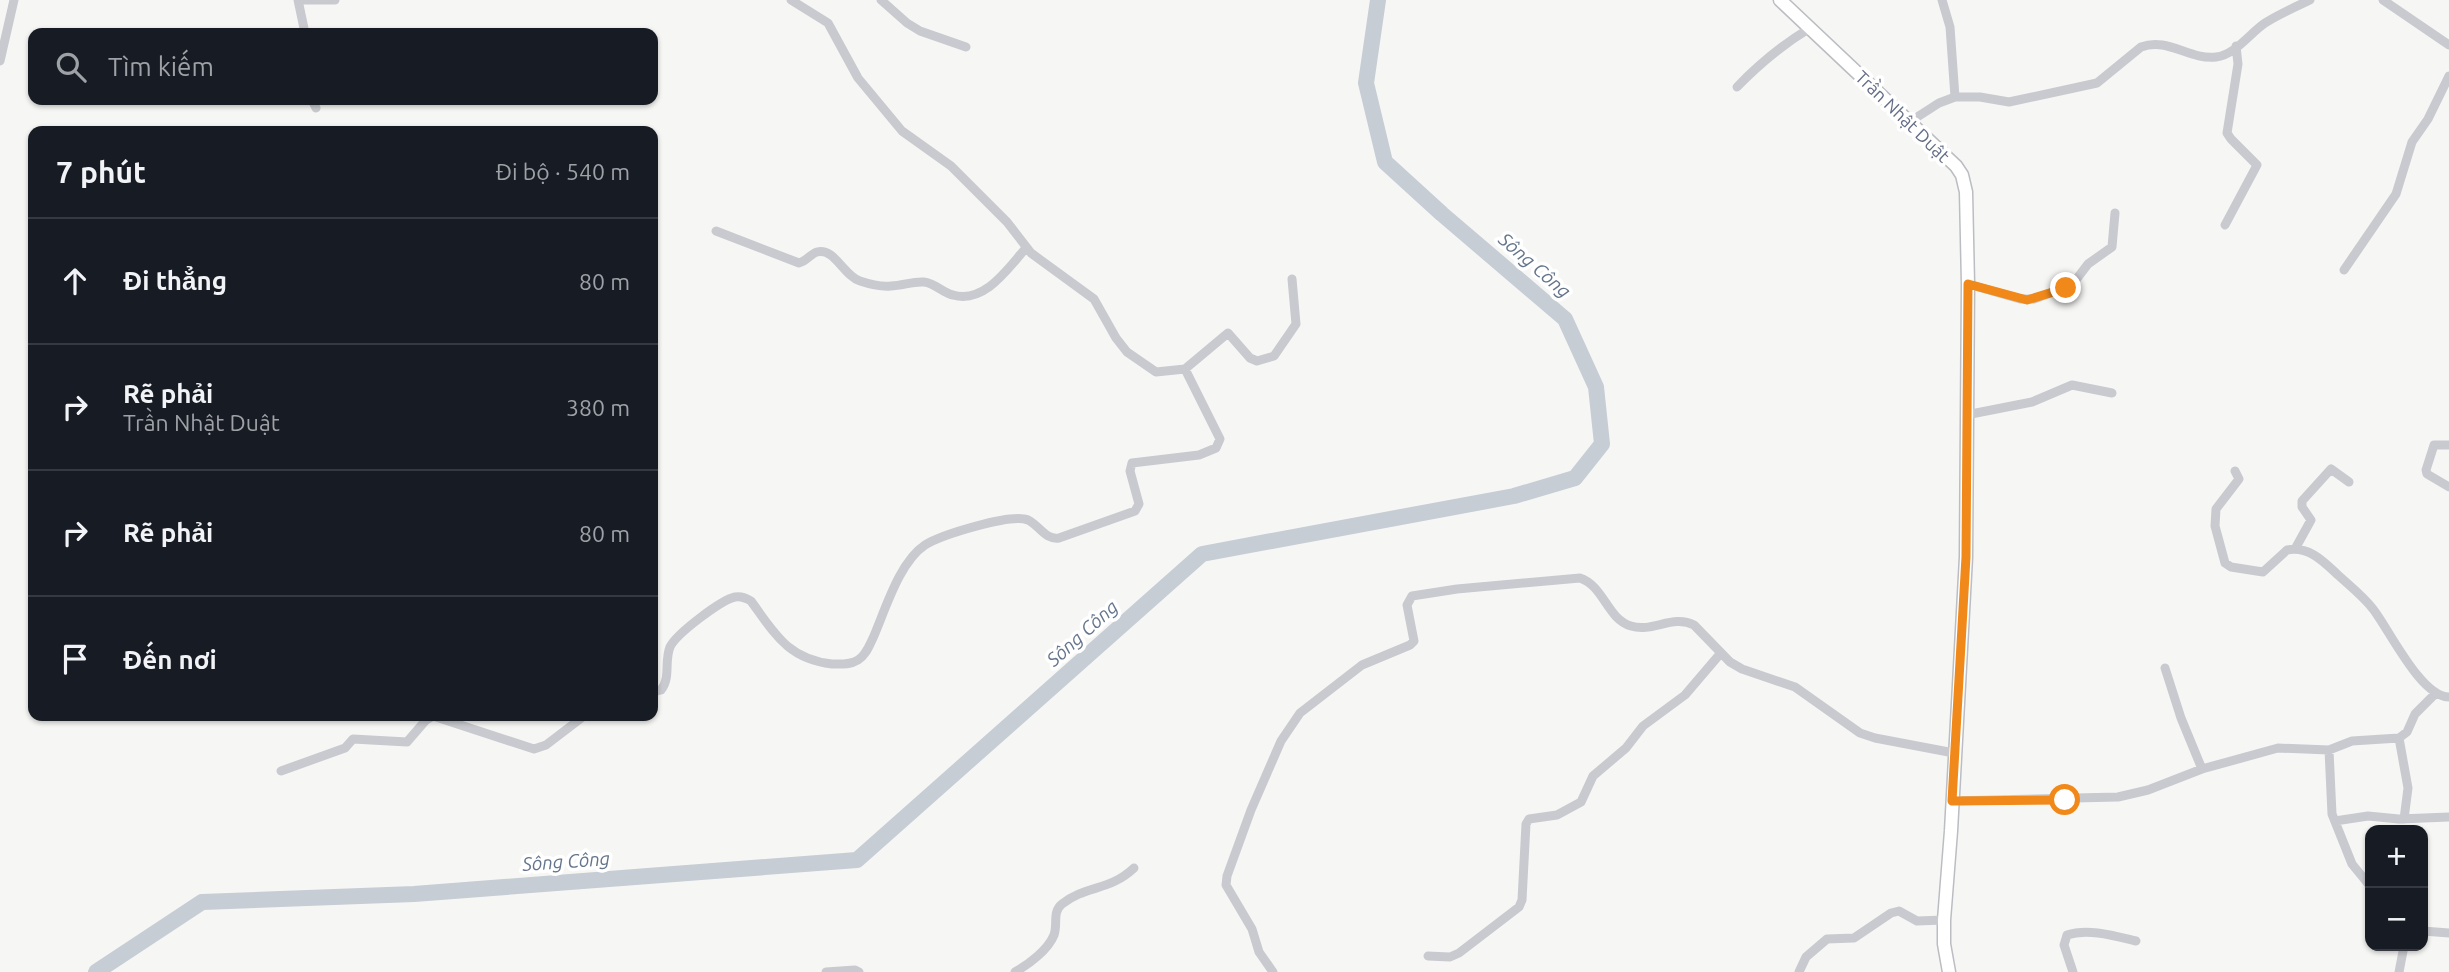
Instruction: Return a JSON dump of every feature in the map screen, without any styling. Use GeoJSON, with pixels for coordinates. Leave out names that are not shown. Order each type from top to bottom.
{"type":"FeatureCollection","features":[{"type":"Feature","properties":{"kind":"main road","name":"Trần Nhật Duật"},"geometry":{"type":"LineString","coordinates":[[1780,0],[1956,166],[1962,175],[1966,192],[1966,557],[1944,920],[1944,944],[1949,972]]}},
{"type":"Feature","properties":{"kind":"street"},"geometry":{"type":"LineString","coordinates":[[0,61],[14,0]]}},
{"type":"Feature","properties":{"kind":"street"},"geometry":{"type":"LineString","coordinates":[[304,28],[299,0],[335,0]]}},
{"type":"Feature","properties":{"kind":"street"},"geometry":{"type":"LineString","coordinates":[[791,0],[828,23],[858,78],[902,131],[951,166],[1007,222],[1026,248],[1094,299],[1127,352],[1156,372],[1185,369],[1228,333],[1250,358],[1257,361],[1274,356],[1295,328],[1292,279]]}},
{"type":"Feature","properties":{"kind":"street"},"geometry":{"type":"LineString","coordinates":[[881,0],[920,31],[966,47]]}},
{"type":"Feature","properties":{"kind":"street"},"geometry":{"type":"LineString","coordinates":[[1942,0],[1950,27],[1955,97]]}},
{"type":"Feature","properties":{"kind":"street"},"geometry":{"type":"LineString","coordinates":[[1911,121],[1939,103],[1955,97],[1980,97],[2009,102],[2097,83],[2141,47],[2149,44],[2173,46],[2214,57],[2222,56],[2263,24],[2309,0]]}},
{"type":"Feature","properties":{"kind":"street"},"geometry":{"type":"LineString","coordinates":[[2383,0],[2449,45]]}},
{"type":"Feature","properties":{"kind":"street"},"geometry":{"type":"LineString","coordinates":[[1737,87],[1767,57],[1810,28]]}},
{"type":"Feature","properties":{"kind":"street"},"geometry":{"type":"LineString","coordinates":[[2225,225],[2257,165],[2228,133],[2238,64],[2236,46]]}},
{"type":"Feature","properties":{"kind":"street"},"geometry":{"type":"LineString","coordinates":[[2344,271],[2396,194],[2412,142],[2428,119],[2449,76]]}},
{"type":"Feature","properties":{"kind":"street"},"geometry":{"type":"LineString","coordinates":[[1968,284],[2027,300],[2066,288],[2072,285],[2088,264],[2112,247],[2115,213]]}},
{"type":"Feature","properties":{"kind":"street"},"geometry":{"type":"LineString","coordinates":[[716,231],[799,263],[825,251],[844,271],[860,281],[892,286],[926,282],[951,295],[963,297],[987,289],[1026,248]]}},
{"type":"Feature","properties":{"kind":"street"},"geometry":{"type":"LineString","coordinates":[[658,691],[667,681],[667,656],[676,638],[733,597],[745,597],[751,601],[779,640],[789,649],[817,662],[851,663],[865,654],[898,580],[926,544],[991,522],[1021,518],[1031,522],[1049,537],[1059,538],[1135,511],[1139,504],[1130,471],[1132,463],[1199,455],[1216,448],[1220,439],[1185,369]]}},
{"type":"Feature","properties":{"kind":"street"},"geometry":{"type":"LineString","coordinates":[[1966,415],[2032,401],[2072,385],[2112,393]]}},
{"type":"Feature","properties":{"kind":"street"},"geometry":{"type":"LineString","coordinates":[[2449,445],[2434,444],[2426,470],[2427,474],[2449,487]]}},
{"type":"Feature","properties":{"kind":"street"},"geometry":{"type":"LineString","coordinates":[[2295,549],[2311,520],[2302,507],[2302,501],[2331,469],[2349,482]]}},
{"type":"Feature","properties":{"kind":"street"},"geometry":{"type":"LineString","coordinates":[[2235,471],[2239,479],[2216,509],[2215,521],[2225,562],[2231,567],[2263,572],[2281,554],[2295,549],[2304,550],[2324,562],[2368,603],[2419,676],[2435,694],[2449,697]]}},
{"type":"Feature","properties":{"kind":"street"},"geometry":{"type":"LineString","coordinates":[[1273,972],[1259,952],[1252,929],[1226,885],[1251,810],[1281,741],[1300,713],[1362,665],[1414,641],[1408,605],[1412,596],[1457,589],[1580,579],[1593,585],[1623,622],[1641,628],[1679,620],[1687,621],[1695,625],[1720,654],[1741,668],[1795,687],[1860,733],[1954,753]]}},
{"type":"Feature","properties":{"kind":"street"},"geometry":{"type":"LineString","coordinates":[[1428,956],[1450,957],[1459,953],[1514,912],[1522,900],[1528,819],[1558,815],[1581,802],[1593,776],[1626,748],[1643,726],[1685,695],[1720,654]]}},
{"type":"Feature","properties":{"kind":"street"},"geometry":{"type":"LineString","coordinates":[[2165,668],[2178,711],[2202,769]]}},
{"type":"Feature","properties":{"kind":"street"},"geometry":{"type":"LineString","coordinates":[[1952,801],[2118,797],[2148,790],[2202,769],[2278,748],[2329,750],[2352,741],[2399,738],[2407,732],[2415,715],[2435,694]]}},
{"type":"Feature","properties":{"kind":"street"},"geometry":{"type":"LineString","coordinates":[[281,771],[341,749],[353,740],[407,743],[425,721]]}},
{"type":"Feature","properties":{"kind":"street"},"geometry":{"type":"LineString","coordinates":[[448,721],[534,749],[546,745],[577,721]]}},
{"type":"Feature","properties":{"kind":"street"},"geometry":{"type":"LineString","coordinates":[[2399,738],[2408,788],[2404,819]]}},
{"type":"Feature","properties":{"kind":"street"},"geometry":{"type":"LineString","coordinates":[[2329,750],[2330,806],[2352,864],[2365,880]]}},
{"type":"Feature","properties":{"kind":"street"},"geometry":{"type":"LineString","coordinates":[[2335,821],[2368,816],[2404,819],[2448,817]]}},
{"type":"Feature","properties":{"kind":"street"},"geometry":{"type":"LineString","coordinates":[[1016,972],[1033,960],[1051,940],[1056,914],[1061,905],[1083,892],[1117,882],[1134,868]]}},
{"type":"Feature","properties":{"kind":"street"},"geometry":{"type":"LineString","coordinates":[[1799,972],[1806,957],[1827,939],[1854,938],[1891,912],[1899,912],[1917,921],[1944,920]]}},
{"type":"Feature","properties":{"kind":"street"},"geometry":{"type":"LineString","coordinates":[[2428,931],[2449,933]]}},
{"type":"Feature","properties":{"kind":"street"},"geometry":{"type":"LineString","coordinates":[[2073,972],[2064,945],[2067,935],[2103,934],[2136,941]]}},
{"type":"Feature","properties":{"kind":"street"},"geometry":{"type":"LineString","coordinates":[[2399,972],[2403,951]]}},
{"type":"Feature","properties":{"kind":"street"},"geometry":{"type":"LineString","coordinates":[[826,972],[859,972]]}},
{"type":"Feature","properties":{"kind":"waterway","name":"Sông Công"},"geometry":{"type":"LineString","coordinates":[[96,972],[202,902],[414,894],[857,860],[1202,554],[1514,496],[1575,478],[1602,444],[1596,387],[1565,319],[1385,162],[1366,83],[1378,0]]}},
{"type":"Feature","properties":{"kind":"route"},"geometry":{"type":"LineString","coordinates":[[2065,800],[1952,801],[1966,557],[1968,284],[2027,300],[2066,288]]}}]}
